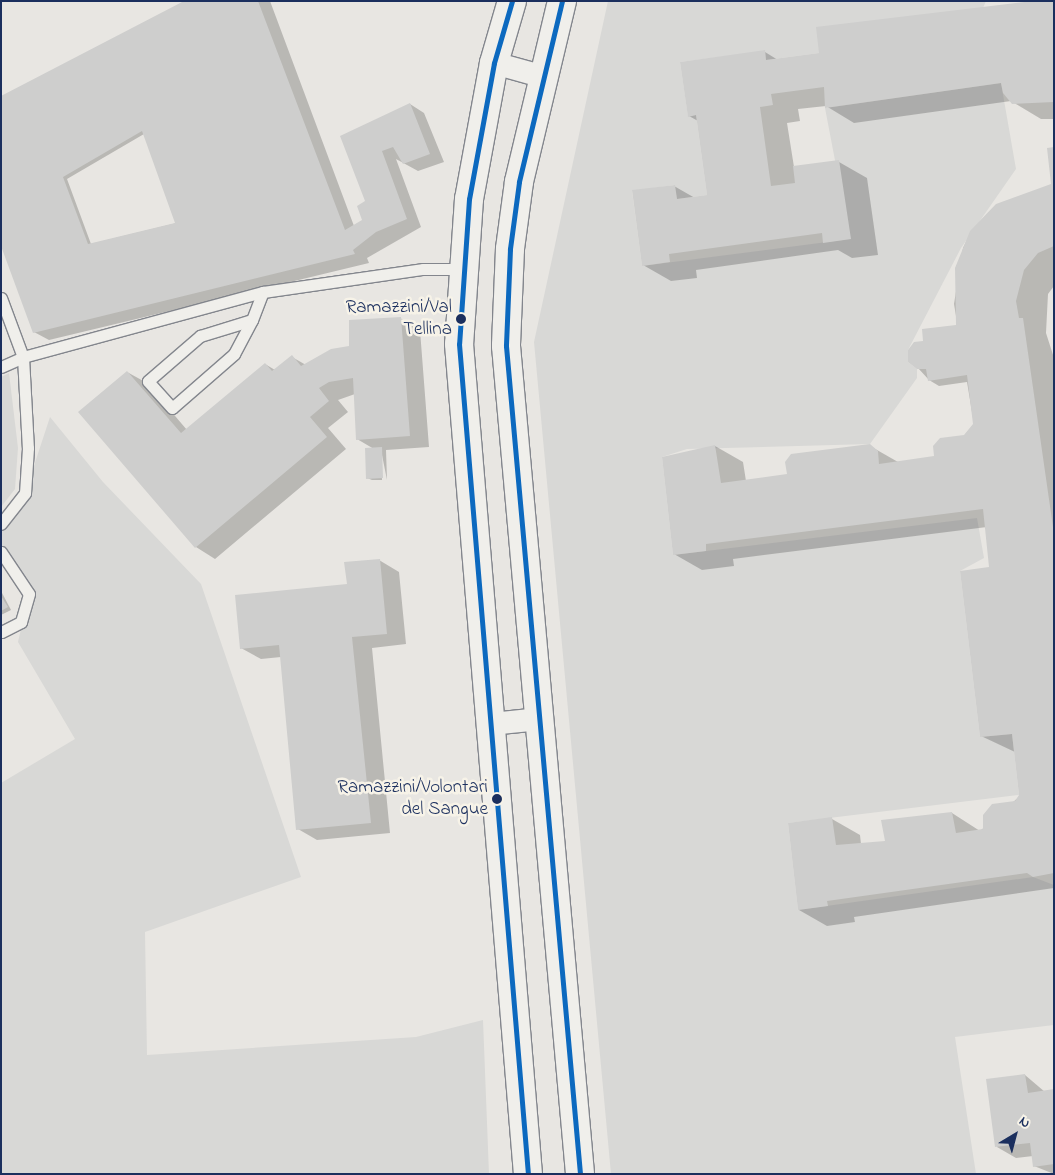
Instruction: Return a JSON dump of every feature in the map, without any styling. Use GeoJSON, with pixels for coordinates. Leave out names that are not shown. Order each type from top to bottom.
{"type":"FeatureCollection","features":[{"type":"Feature","properties":{"kind":"street"},"geometry":{"type":"LineString","coordinates":[[512,1],[494,63],[469,200],[462,269],[459,344],[528,1174]]}},
{"type":"Feature","properties":{"kind":"street"},"geometry":{"type":"LineString","coordinates":[[562,1],[541,76],[514,215],[506,346],[580,1174]]}},
{"type":"Feature","properties":{"kind":"street"},"geometry":{"type":"LineString","coordinates":[[494,63],[541,76]]}},
{"type":"Feature","properties":{"kind":"street"},"geometry":{"type":"LineString","coordinates":[[491,724],[539,719]]}},
{"type":"Feature","properties":{"kind":"lane"},"geometry":{"type":"LineString","coordinates":[[1,367],[23,357],[263,292],[423,269],[462,269]]}},
{"type":"Feature","properties":{"kind":"lane"},"geometry":{"type":"LineString","coordinates":[[252,320],[200,336],[148,381],[172,408],[234,354],[252,320],[263,292]]}},
{"type":"Feature","properties":{"kind":"lane"},"geometry":{"type":"LineString","coordinates":[[1,298],[23,357],[28,448],[24,493],[1,524]]}},
{"type":"Feature","properties":{"kind":"lane"},"geometry":{"type":"LineString","coordinates":[[1,552],[30,594],[21,622],[1,632]]}},
{"type":"Feature","properties":{"kind":"shaded area"},"geometry":{"type":"Polygon","coordinates":[[[608,1],[986,1],[983,8],[819,53],[766,60],[765,51],[680,62],[688,116],[696,115],[707,195],[677,199],[674,185],[632,191],[642,266],[850,239],[825,108],[1001,83],[1016,169],[961,248],[908,350],[908,362],[917,369],[917,378],[870,444],[687,449],[662,457],[673,555],[977,518],[984,558],[960,571],[980,737],[1012,734],[1019,795],[788,823],[798,910],[1033,877],[1054,885],[1054,1025],[955,1037],[976,1174],[611,1174],[534,342],[608,1]]]}},
{"type":"Feature","properties":{"kind":"shaded area"},"geometry":{"type":"Polygon","coordinates":[[[9,373],[18,448],[15,489],[1,507],[1,377],[9,373]]]}},
{"type":"Feature","properties":{"kind":"shaded area"},"geometry":{"type":"Polygon","coordinates":[[[50,417],[103,482],[201,584],[301,877],[145,932],[147,1055],[416,1037],[483,1020],[489,1174],[1,1174],[1,783],[75,739],[18,642],[29,594],[1,552],[1,524],[25,493],[50,417]]]}},
{"type":"Feature","properties":{"kind":"building"},"geometry":{"type":"Polygon","coordinates":[[[184,1],[258,1],[345,230],[362,220],[357,206],[365,201],[340,136],[410,103],[430,154],[403,164],[393,147],[382,151],[407,219],[376,232],[353,250],[355,254],[33,333],[1,246],[1,96],[184,1]],[[142,131],[63,177],[88,244],[175,223],[142,131]]]}},
{"type":"Feature","properties":{"kind":"building"},"geometry":{"type":"Polygon","coordinates":[[[1032,1],[1054,1],[1054,102],[1012,104],[1003,93],[1001,83],[825,108],[824,87],[771,94],[773,105],[760,107],[771,186],[795,183],[793,166],[839,160],[851,239],[823,243],[822,233],[669,254],[670,262],[642,266],[632,190],[675,185],[677,199],[707,195],[696,115],[688,117],[680,62],[765,50],[766,60],[819,53],[816,27],[1032,1]]]}},
{"type":"Feature","properties":{"kind":"building"},"geometry":{"type":"Polygon","coordinates":[[[1054,147],[1054,246],[1038,253],[1024,270],[1016,301],[1019,318],[1023,318],[1054,534],[1054,873],[1033,877],[1027,873],[827,901],[828,906],[798,910],[788,823],[832,817],[836,845],[885,841],[881,820],[952,812],[956,833],[983,829],[983,815],[992,804],[1015,801],[1019,795],[1012,734],[980,737],[960,571],[989,567],[983,509],[706,544],[706,551],[673,555],[662,457],[715,445],[721,483],[787,474],[785,462],[791,454],[870,444],[878,451],[879,464],[934,456],[933,446],[940,438],[964,435],[973,424],[967,375],[928,381],[926,369],[917,369],[908,362],[908,350],[914,342],[923,341],[922,329],[956,325],[955,268],[970,231],[996,204],[1051,184],[1047,148],[1054,147]]]}},
{"type":"Feature","properties":{"kind":"building"},"geometry":{"type":"Polygon","coordinates":[[[401,317],[410,436],[356,440],[353,378],[329,382],[319,388],[329,401],[310,417],[327,437],[195,548],[78,412],[127,371],[181,433],[265,363],[272,371],[292,355],[301,366],[331,349],[349,346],[349,320],[401,317]]]}},
{"type":"Feature","properties":{"kind":"building"},"geometry":{"type":"Polygon","coordinates":[[[382,447],[383,478],[366,479],[365,448],[382,447]]]}},
{"type":"Feature","properties":{"kind":"building"},"geometry":{"type":"Polygon","coordinates":[[[380,559],[387,634],[352,637],[371,823],[296,830],[279,645],[240,649],[235,595],[347,584],[344,562],[380,559]]]}},
{"type":"Feature","properties":{"kind":"building"},"geometry":{"type":"Polygon","coordinates":[[[1,596],[8,607],[1,611],[1,596]]]}},
{"type":"Feature","properties":{"kind":"building"},"geometry":{"type":"Polygon","coordinates":[[[1025,1074],[1028,1093],[1054,1089],[1054,1164],[1033,1167],[1030,1143],[995,1147],[986,1079],[1025,1074]]]}},
{"type":"Feature","properties":{"kind":"transit line"},"geometry":{"type":"LineString","coordinates":[[512,1],[494,63],[469,199],[459,344],[528,1174]]}},
{"type":"Feature","properties":{"kind":"transit line"},"geometry":{"type":"LineString","coordinates":[[562,1],[519,182],[510,249],[506,346],[580,1174]]}},
{"type":"Feature","properties":{"kind":"place","name":"Ramazzini/Val Tellina"},"geometry":{"type":"Point","coordinates":[461,319]}},
{"type":"Feature","properties":{"kind":"place","name":"Ramazzini/Volontari del Sangue"},"geometry":{"type":"Point","coordinates":[497,799]}}]}
